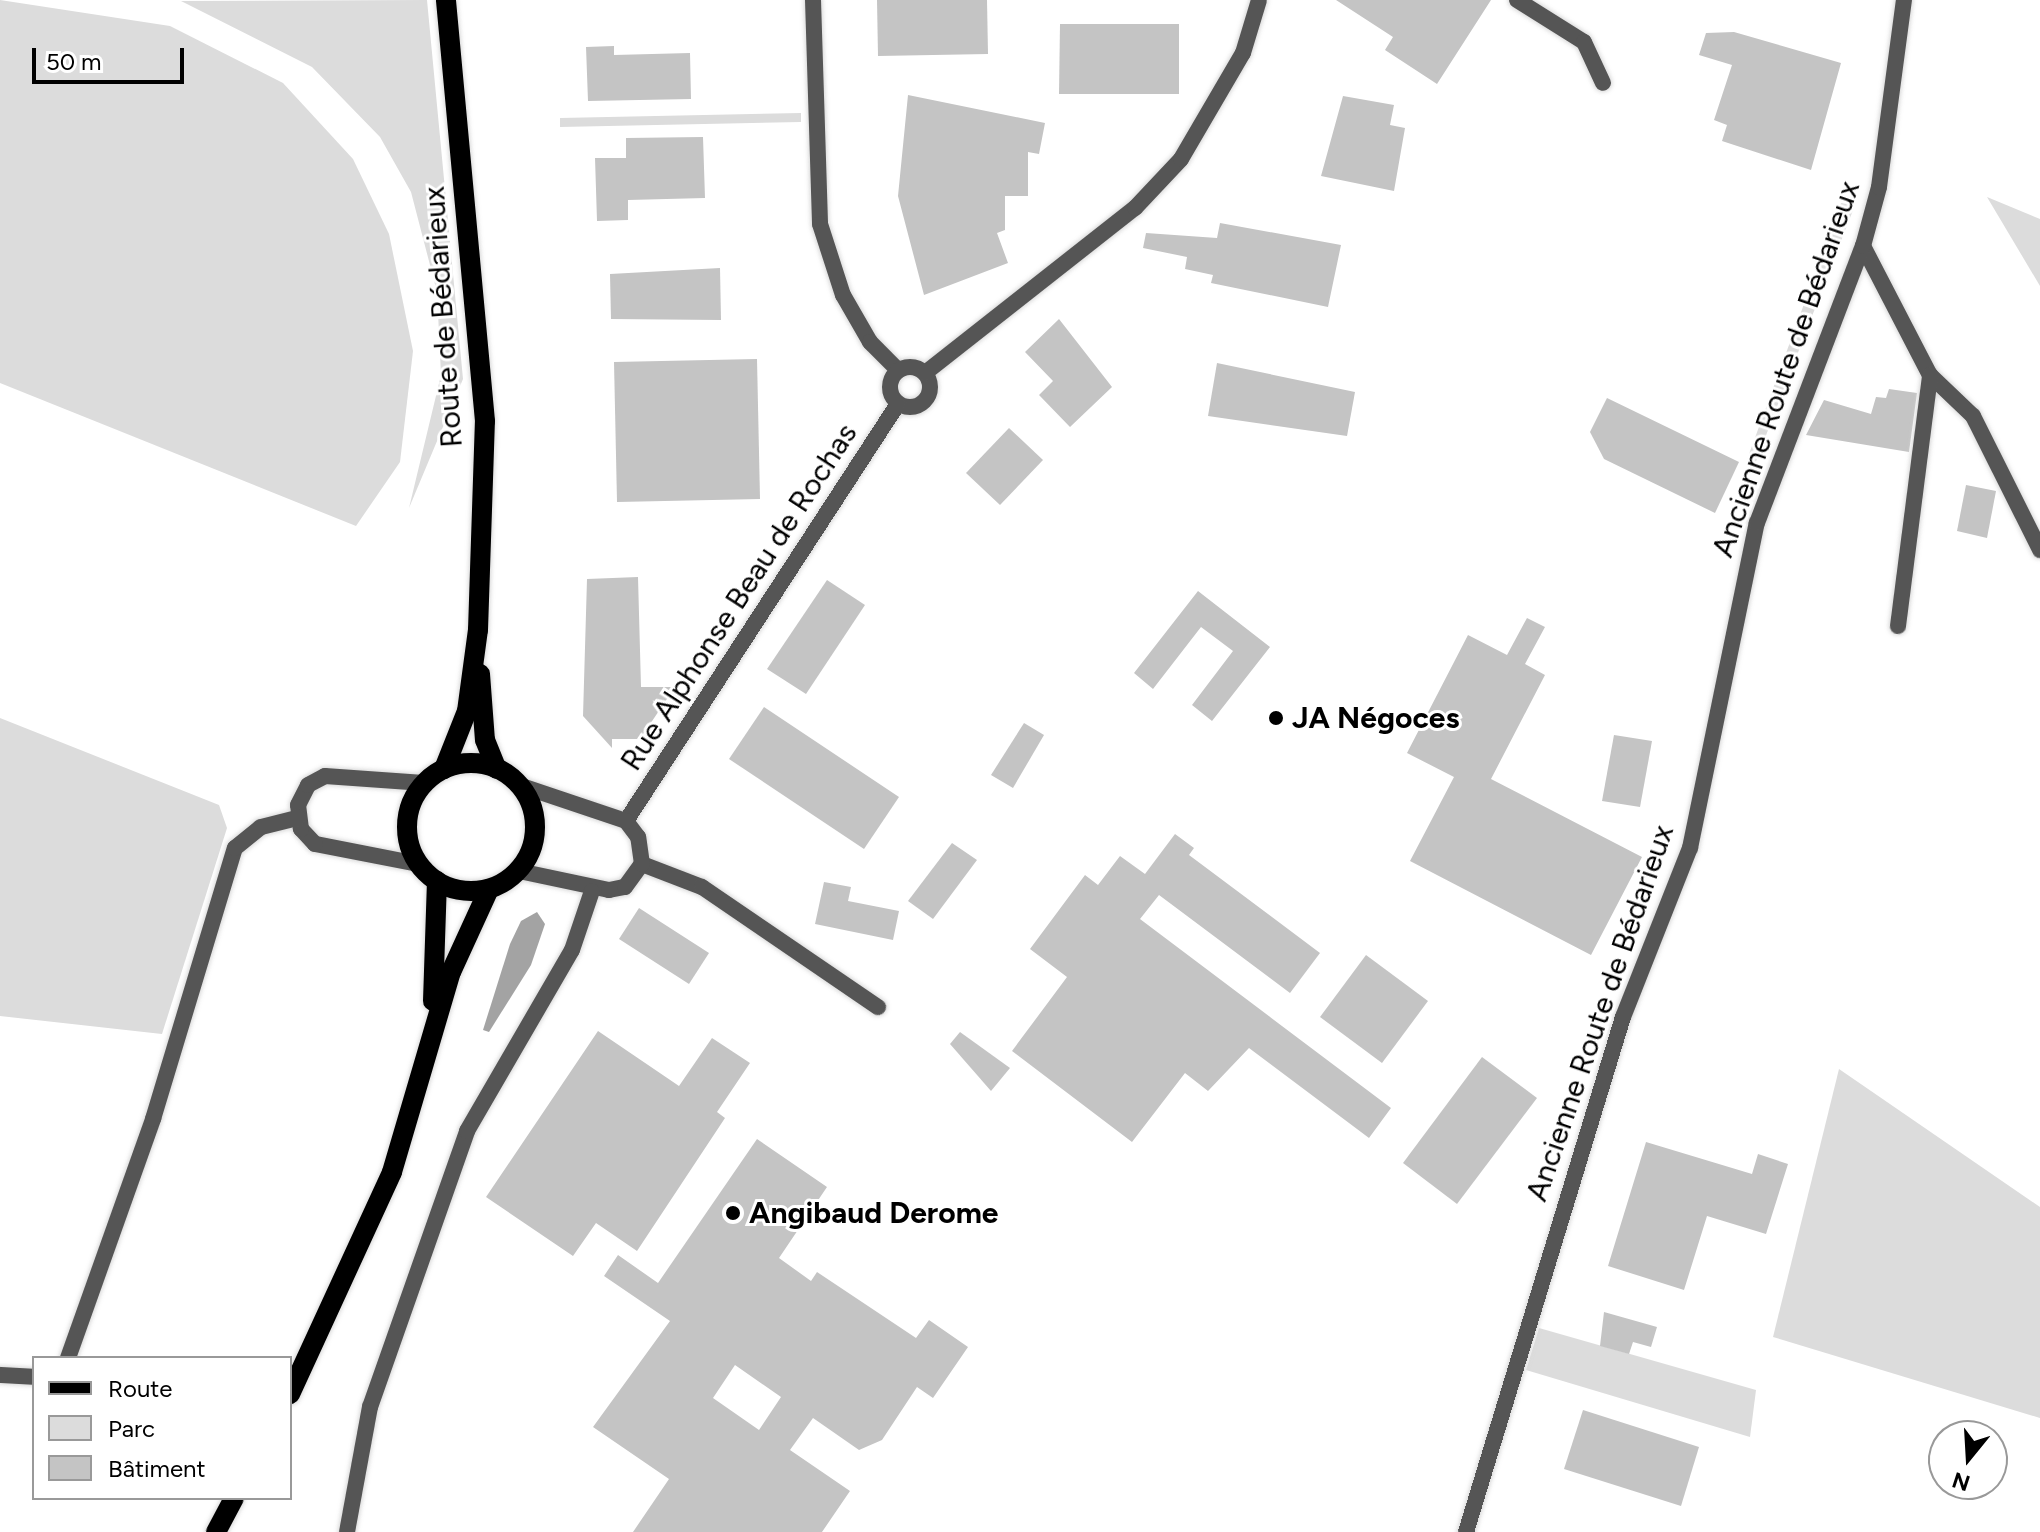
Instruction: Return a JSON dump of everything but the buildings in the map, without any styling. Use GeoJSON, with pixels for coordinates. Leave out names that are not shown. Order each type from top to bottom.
{"type":"FeatureCollection","features":[{"type":"Feature","properties":{"kind":"main road","name":"Route de Bédarieux"},"geometry":{"type":"LineString","coordinates":[[446,0],[485,421],[478,630],[485,740],[497,769]]}},
{"type":"Feature","properties":{"kind":"main road","name":"Route de Bédarieux"},"geometry":{"type":"LineString","coordinates":[[444,769],[467,711],[478,630]]}},
{"type":"Feature","properties":{"kind":"main road"},"geometry":{"type":"LineString","coordinates":[[292,1390],[392,1172],[430,1041],[489,889],[519,871],[535,818],[519,785],[497,769],[444,769],[424,783],[408,814],[418,864],[437,881],[489,889]]}},
{"type":"Feature","properties":{"kind":"main road"},"geometry":{"type":"LineString","coordinates":[[430,1041],[437,881]]}},
{"type":"Feature","properties":{"kind":"main road"},"geometry":{"type":"LineString","coordinates":[[216,1532],[233,1500]]}},
{"type":"Feature","properties":{"kind":"street"},"geometry":{"type":"LineString","coordinates":[[813,0],[820,224],[843,295],[870,342],[898,370],[925,373],[1135,208],[1175,166],[1230,79],[1259,0]]}},
{"type":"Feature","properties":{"kind":"street"},"geometry":{"type":"LineString","coordinates":[[1517,0],[1584,42],[1603,83]]}},
{"type":"Feature","properties":{"kind":"street","name":"Ancienne Route de Bédarieux"},"geometry":{"type":"LineString","coordinates":[[1466,1532],[1623,1017],[1690,848],[1757,523],[1863,246],[1879,187],[1904,0]]}},
{"type":"Feature","properties":{"kind":"street"},"geometry":{"type":"LineString","coordinates":[[1863,246],[1930,375],[1973,416],[2040,550]]}},
{"type":"Feature","properties":{"kind":"street"},"geometry":{"type":"LineString","coordinates":[[898,370],[889,383],[898,404],[925,400],[925,373]]}},
{"type":"Feature","properties":{"kind":"street"},"geometry":{"type":"LineString","coordinates":[[1898,626],[1930,375]]}},
{"type":"Feature","properties":{"kind":"street","name":"Rue Alphonse Beau de Rochas"},"geometry":{"type":"LineString","coordinates":[[626,821],[898,404]]}},
{"type":"Feature","properties":{"kind":"street"},"geometry":{"type":"LineString","coordinates":[[418,864],[326,848],[307,836],[298,818],[302,794],[325,776],[424,783]]}},
{"type":"Feature","properties":{"kind":"street"},"geometry":{"type":"LineString","coordinates":[[519,785],[626,821],[638,837],[642,864],[625,887],[592,891],[519,871]]}},
{"type":"Feature","properties":{"kind":"street"},"geometry":{"type":"LineString","coordinates":[[69,1356],[153,1119],[235,848],[261,827],[298,818]]}},
{"type":"Feature","properties":{"kind":"street"},"geometry":{"type":"LineString","coordinates":[[642,864],[702,887],[878,1007]]}},
{"type":"Feature","properties":{"kind":"street"},"geometry":{"type":"LineString","coordinates":[[347,1532],[370,1407],[467,1131],[566,962],[592,891]]}},
{"type":"Feature","properties":{"kind":"street"},"geometry":{"type":"LineString","coordinates":[[0,1375],[32,1377]]}},
{"type":"Feature","properties":{"kind":"green space"},"geometry":{"type":"Polygon","coordinates":[[[0,0],[170,26],[283,83],[353,159],[389,234],[413,351],[400,462],[356,526],[0,383],[0,0]]]}},
{"type":"Feature","properties":{"kind":"green space"},"geometry":{"type":"Polygon","coordinates":[[[427,0],[463,379],[409,508],[441,375],[437,292],[411,192],[380,137],[312,67],[181,1],[427,0]]]}},
{"type":"Feature","properties":{"kind":"green space"},"geometry":{"type":"Polygon","coordinates":[[[801,113],[801,122],[560,127],[560,118],[801,113]]]}},
{"type":"Feature","properties":{"kind":"green space"},"geometry":{"type":"Polygon","coordinates":[[[1987,197],[2040,219],[2040,286],[1987,197]]]}},
{"type":"Feature","properties":{"kind":"green space"},"geometry":{"type":"Polygon","coordinates":[[[1841,203],[1855,205],[1753,469],[1745,465],[1841,203]]]}},
{"type":"Feature","properties":{"kind":"green space"},"geometry":{"type":"Polygon","coordinates":[[[0,718],[219,805],[227,828],[162,1034],[0,1016],[0,718]]]}},
{"type":"Feature","properties":{"kind":"green space"},"geometry":{"type":"Polygon","coordinates":[[[1839,1069],[2040,1207],[2040,1418],[1773,1337],[1839,1069]]]}},
{"type":"Feature","properties":{"kind":"green space"},"geometry":{"type":"Polygon","coordinates":[[[1539,1328],[1756,1390],[1750,1437],[1526,1370],[1539,1328]]]}},
{"type":"Feature","properties":{"kind":"shaded area"},"geometry":{"type":"Polygon","coordinates":[[[537,912],[545,924],[531,965],[489,1032],[483,1030],[510,944],[521,921],[537,912]]]}},
{"type":"Feature","properties":{"kind":"place","name":"JA Négoces"},"geometry":{"type":"Point","coordinates":[1276,718]}},
{"type":"Feature","properties":{"kind":"place","name":"Angibaud Derome"},"geometry":{"type":"Point","coordinates":[733,1213]}}]}
